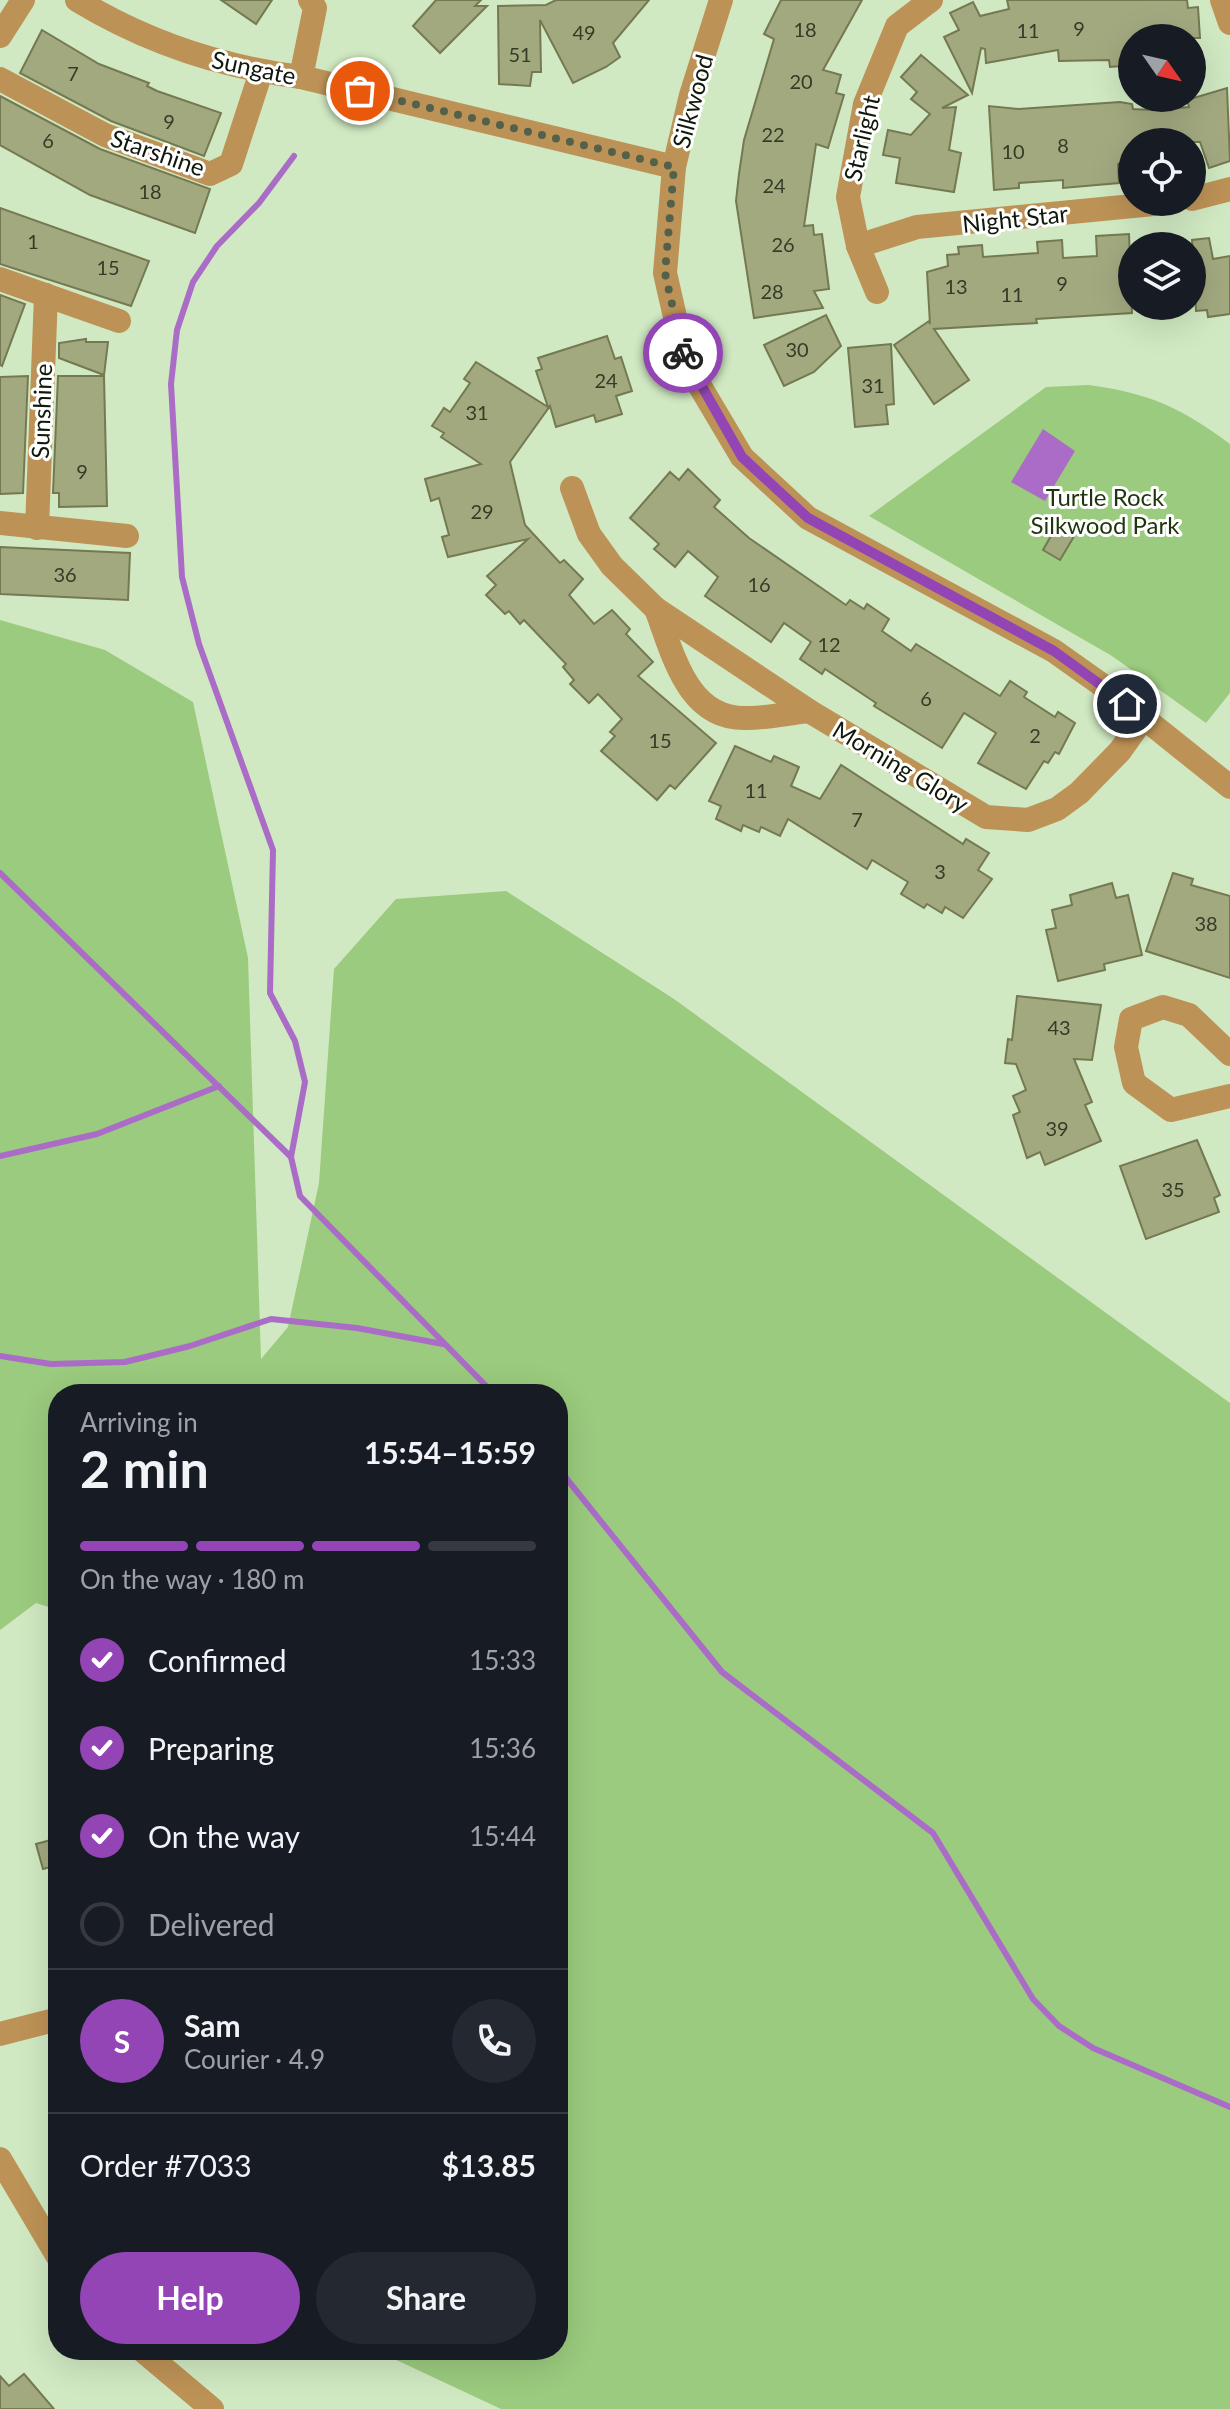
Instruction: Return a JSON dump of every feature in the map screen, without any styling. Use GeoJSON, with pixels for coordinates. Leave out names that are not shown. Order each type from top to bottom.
{"type":"FeatureCollection","features":[{"type":"Feature","properties":{"kind":"street"},"geometry":{"type":"LineString","coordinates":[[0,36],[23,0]]}},
{"type":"Feature","properties":{"kind":"street","name":"Sungate"},"geometry":{"type":"LineString","coordinates":[[77,0],[182,51],[674,167]]}},
{"type":"Feature","properties":{"kind":"street"},"geometry":{"type":"LineString","coordinates":[[301,77],[315,8],[310,0]]}},
{"type":"Feature","properties":{"kind":"street","name":"Silkwood"},"geometry":{"type":"LineString","coordinates":[[721,0],[691,95],[674,167],[665,273],[685,361],[742,457],[808,518],[1054,651],[1144,717],[1230,787]]}},
{"type":"Feature","properties":{"kind":"street","name":"Starlight"},"geometry":{"type":"LineString","coordinates":[[877,292],[858,246],[848,197],[865,104],[897,26],[931,0]]}},
{"type":"Feature","properties":{"kind":"street"},"geometry":{"type":"LineString","coordinates":[[1222,0],[1230,23]]}},
{"type":"Feature","properties":{"kind":"street","name":"Starshine"},"geometry":{"type":"LineString","coordinates":[[0,79],[105,135],[210,174],[231,164],[261,72]]}},
{"type":"Feature","properties":{"kind":"street"},"geometry":{"type":"LineString","coordinates":[[1206,195],[1230,189]]}},
{"type":"Feature","properties":{"kind":"street","name":"Night Star"},"geometry":{"type":"LineString","coordinates":[[858,246],[917,227],[1118,207]]}},
{"type":"Feature","properties":{"kind":"street"},"geometry":{"type":"LineString","coordinates":[[0,279],[119,321]]}},
{"type":"Feature","properties":{"kind":"street","name":"Sunshine"},"geometry":{"type":"LineString","coordinates":[[37,528],[46,295]]}},
{"type":"Feature","properties":{"kind":"street","name":"Morning Glory"},"geometry":{"type":"LineString","coordinates":[[572,488],[589,534],[612,566],[656,609],[809,711],[986,817],[1028,820],[1057,809],[1079,793],[1120,751],[1144,717]]}},
{"type":"Feature","properties":{"kind":"street"},"geometry":{"type":"LineString","coordinates":[[0,523],[127,536]]}},
{"type":"Feature","properties":{"kind":"street","name":"Morning Glory"},"geometry":{"type":"LineString","coordinates":[[656,609],[676,665],[692,694],[715,710],[745,719],[809,711]]}},
{"type":"Feature","properties":{"kind":"street"},"geometry":{"type":"LineString","coordinates":[[1230,1054],[1189,1015],[1163,1007],[1131,1019],[1126,1047],[1134,1083],[1171,1110],[1230,1096]]}},
{"type":"Feature","properties":{"kind":"street"},"geometry":{"type":"LineString","coordinates":[[0,2034],[48,2022]]}},
{"type":"Feature","properties":{"kind":"street"},"geometry":{"type":"LineString","coordinates":[[0,2159],[48,2240]]}},
{"type":"Feature","properties":{"kind":"street"},"geometry":{"type":"LineString","coordinates":[[154,2360],[212,2409]]}},
{"type":"Feature","properties":{"kind":"green space","name":"Turtle Rock Silkwood Park"},"geometry":{"type":"Polygon","coordinates":[[[1089,385],[1164,404],[1196,420],[1230,444],[1230,693],[1206,723],[1112,656],[869,516],[1046,387],[1089,385]]]}},
{"type":"Feature","properties":{"kind":"green space"},"geometry":{"type":"Polygon","coordinates":[[[0,620],[105,650],[193,702],[248,958],[261,1359],[288,1327],[319,1183],[334,969],[396,899],[506,891],[674,999],[1230,1403],[1230,2409],[501,2409],[396,2360],[568,2360],[568,1384],[48,1384],[48,1607],[36,1603],[0,1630],[0,620]]]}},
{"type":"Feature","properties":{"kind":"shaded area"},"geometry":{"type":"Polygon","coordinates":[[[1043,429],[1075,451],[1045,501],[1011,482],[1043,429]]]}},
{"type":"Feature","properties":{"kind":"building"},"geometry":{"type":"Polygon","coordinates":[[[221,0],[272,0],[256,24],[221,0]]]}},
{"type":"Feature","properties":{"kind":"building"},"geometry":{"type":"Polygon","coordinates":[[[436,0],[481,0],[475,6],[487,6],[440,53],[413,26],[436,0]]]}},
{"type":"Feature","properties":{"kind":"building"},"geometry":{"type":"Polygon","coordinates":[[[556,0],[649,0],[613,43],[620,57],[606,67],[573,83],[540,20],[541,72],[532,72],[530,86],[499,84],[498,6],[546,5],[556,0]]]}},
{"type":"Feature","properties":{"kind":"building"},"geometry":{"type":"Polygon","coordinates":[[[781,0],[862,0],[823,70],[841,75],[836,93],[844,95],[828,148],[816,144],[804,226],[813,225],[814,235],[822,234],[829,289],[814,291],[823,308],[754,318],[736,201],[744,140],[774,39],[764,34],[781,0]]]}},
{"type":"Feature","properties":{"kind":"building"},"geometry":{"type":"Polygon","coordinates":[[[1007,0],[1187,0],[1188,8],[1198,7],[1199,24],[1118,24],[1118,66],[1110,67],[1109,60],[1059,61],[1058,50],[986,63],[985,49],[981,48],[972,93],[944,37],[959,30],[950,13],[973,2],[980,16],[1009,9],[1007,0]]]}},
{"type":"Feature","properties":{"kind":"building"},"geometry":{"type":"Polygon","coordinates":[[[42,30],[99,64],[149,83],[147,86],[157,91],[221,113],[204,156],[111,121],[20,73],[42,30]]]}},
{"type":"Feature","properties":{"kind":"building"},"geometry":{"type":"Polygon","coordinates":[[[921,55],[968,95],[942,108],[956,107],[949,150],[961,153],[954,192],[896,183],[900,158],[883,155],[888,130],[911,135],[930,114],[911,99],[917,92],[901,77],[921,55]]]}},
{"type":"Feature","properties":{"kind":"building"},"geometry":{"type":"Polygon","coordinates":[[[1227,88],[1230,161],[1209,168],[1206,128],[1118,128],[1118,183],[1063,188],[1063,180],[1019,183],[1019,188],[994,190],[989,106],[1019,109],[1118,102],[1118,112],[1206,112],[1206,94],[1227,88]]]}},
{"type":"Feature","properties":{"kind":"building"},"geometry":{"type":"Polygon","coordinates":[[[0,96],[100,149],[210,189],[195,233],[90,195],[0,145],[0,96]]]}},
{"type":"Feature","properties":{"kind":"building"},"geometry":{"type":"Polygon","coordinates":[[[0,208],[149,261],[131,306],[0,264],[0,208]]]}},
{"type":"Feature","properties":{"kind":"building"},"geometry":{"type":"Polygon","coordinates":[[[1118,235],[1118,314],[1036,319],[1037,323],[934,329],[969,380],[934,404],[894,345],[929,321],[930,324],[927,272],[948,266],[947,255],[959,254],[958,247],[982,245],[983,257],[1038,253],[1037,242],[1062,240],[1063,258],[1097,256],[1096,236],[1118,235]]]}},
{"type":"Feature","properties":{"kind":"building"},"geometry":{"type":"Polygon","coordinates":[[[1206,238],[1209,238],[1213,259],[1230,256],[1230,314],[1208,317],[1206,238]]]}},
{"type":"Feature","properties":{"kind":"building"},"geometry":{"type":"Polygon","coordinates":[[[0,295],[25,304],[2,366],[0,365],[0,295]]]}},
{"type":"Feature","properties":{"kind":"building"},"geometry":{"type":"Polygon","coordinates":[[[826,315],[841,346],[814,372],[784,386],[764,345],[826,315]]]}},
{"type":"Feature","properties":{"kind":"building"},"geometry":{"type":"Polygon","coordinates":[[[607,336],[615,359],[621,357],[632,391],[616,396],[622,414],[596,422],[594,415],[556,427],[550,406],[510,462],[525,525],[560,563],[564,560],[583,579],[569,595],[594,624],[612,610],[630,629],[626,634],[653,662],[638,676],[716,743],[675,789],[670,785],[657,800],[601,751],[615,736],[610,732],[622,719],[598,694],[589,703],[570,684],[574,680],[563,667],[566,664],[524,620],[520,624],[509,611],[505,614],[486,595],[496,585],[487,576],[528,539],[448,557],[442,537],[449,535],[439,498],[431,501],[425,479],[481,464],[441,437],[444,433],[432,426],[444,408],[450,412],[470,383],[464,379],[476,362],[548,407],[536,371],[542,369],[538,358],[607,336]]]}},
{"type":"Feature","properties":{"kind":"building"},"geometry":{"type":"Polygon","coordinates":[[[86,339],[86,342],[108,342],[104,375],[59,358],[59,343],[86,339]]]}},
{"type":"Feature","properties":{"kind":"building"},"geometry":{"type":"Polygon","coordinates":[[[891,344],[894,404],[886,405],[888,424],[855,427],[848,348],[891,344]]]}},
{"type":"Feature","properties":{"kind":"building"},"geometry":{"type":"Polygon","coordinates":[[[28,376],[23,493],[0,494],[0,377],[28,376]]]}},
{"type":"Feature","properties":{"kind":"building"},"geometry":{"type":"Polygon","coordinates":[[[58,376],[104,376],[107,506],[59,507],[59,493],[53,493],[58,376]]]}},
{"type":"Feature","properties":{"kind":"building"},"geometry":{"type":"Polygon","coordinates":[[[688,469],[720,500],[714,507],[749,538],[846,605],[850,600],[864,609],[867,604],[889,619],[882,631],[911,651],[916,644],[1000,696],[1010,681],[1027,692],[1024,697],[1055,717],[1058,712],[1075,723],[1059,754],[1055,752],[1048,763],[1044,761],[1026,789],[978,763],[996,733],[964,713],[942,748],[874,706],[876,703],[825,669],[822,674],[800,659],[811,642],[784,623],[771,642],[705,596],[718,577],[688,551],[675,567],[654,549],[659,544],[630,518],[670,472],[679,480],[688,469]]]}},
{"type":"Feature","properties":{"kind":"building"},"geometry":{"type":"Polygon","coordinates":[[[1059,522],[1076,533],[1060,560],[1043,550],[1059,522]]]}},
{"type":"Feature","properties":{"kind":"building"},"geometry":{"type":"Polygon","coordinates":[[[0,547],[130,553],[128,600],[0,594],[0,547]]]}},
{"type":"Feature","properties":{"kind":"building"},"geometry":{"type":"Polygon","coordinates":[[[735,746],[771,762],[774,756],[799,767],[791,786],[820,799],[841,765],[963,844],[966,839],[989,853],[978,870],[992,879],[963,918],[945,907],[942,913],[927,904],[924,908],[901,894],[908,882],[872,860],[867,869],[788,819],[780,836],[761,827],[759,832],[743,825],[741,831],[716,819],[721,806],[709,801],[735,746]]]}},
{"type":"Feature","properties":{"kind":"building"},"geometry":{"type":"Polygon","coordinates":[[[1173,873],[1193,879],[1191,885],[1230,896],[1230,978],[1146,951],[1173,873]]]}},
{"type":"Feature","properties":{"kind":"building"},"geometry":{"type":"Polygon","coordinates":[[[1112,883],[1116,898],[1128,895],[1142,955],[1104,964],[1105,970],[1058,981],[1046,930],[1056,928],[1052,910],[1072,905],[1070,895],[1112,883]]]}},
{"type":"Feature","properties":{"kind":"building"},"geometry":{"type":"Polygon","coordinates":[[[1017,996],[1101,1005],[1092,1060],[1074,1059],[1092,1102],[1085,1105],[1101,1141],[1045,1165],[1040,1152],[1027,1158],[1013,1115],[1020,1112],[1013,1096],[1026,1090],[1016,1064],[1005,1063],[1008,1039],[1012,1040],[1017,996]]]}},
{"type":"Feature","properties":{"kind":"building"},"geometry":{"type":"Polygon","coordinates":[[[1197,1140],[1220,1195],[1214,1198],[1219,1212],[1146,1239],[1120,1166],[1197,1140]]]}},
{"type":"Feature","properties":{"kind":"building"},"geometry":{"type":"Polygon","coordinates":[[[48,1841],[48,1868],[43,1869],[36,1844],[48,1841]]]}},
{"type":"Feature","properties":{"kind":"building"},"geometry":{"type":"Polygon","coordinates":[[[24,2374],[54,2409],[0,2409],[0,2376],[9,2386],[24,2374]]]}},
{"type":"Feature","properties":{"kind":"waterway"},"geometry":{"type":"LineString","coordinates":[[294,156],[259,203],[217,246],[193,282],[177,330],[171,384],[182,577],[199,644],[273,850],[270,993],[295,1041],[305,1082],[291,1157],[300,1196],[484,1384]]}},
{"type":"Feature","properties":{"kind":"waterway"},"geometry":{"type":"LineString","coordinates":[[0,873],[291,1157]]}},
{"type":"Feature","properties":{"kind":"waterway"},"geometry":{"type":"LineString","coordinates":[[0,1156],[97,1134],[219,1086]]}},
{"type":"Feature","properties":{"kind":"waterway"},"geometry":{"type":"LineString","coordinates":[[0,1356],[51,1364],[125,1362],[190,1346],[271,1319],[357,1328],[443,1344]]}},
{"type":"Feature","properties":{"kind":"waterway"},"geometry":{"type":"LineString","coordinates":[[568,1480],[722,1672],[933,1833],[1033,1999],[1059,2026],[1093,2048],[1230,2107]]}},
{"type":"Feature","properties":{"kind":"way so far"},"geometry":{"type":"LineString","coordinates":[[360,91],[674,167],[665,273],[683,353]]}},
{"type":"Feature","properties":{"kind":"route"},"geometry":{"type":"LineString","coordinates":[[683,353],[742,457],[808,518],[1054,651],[1127,704]]}}]}
